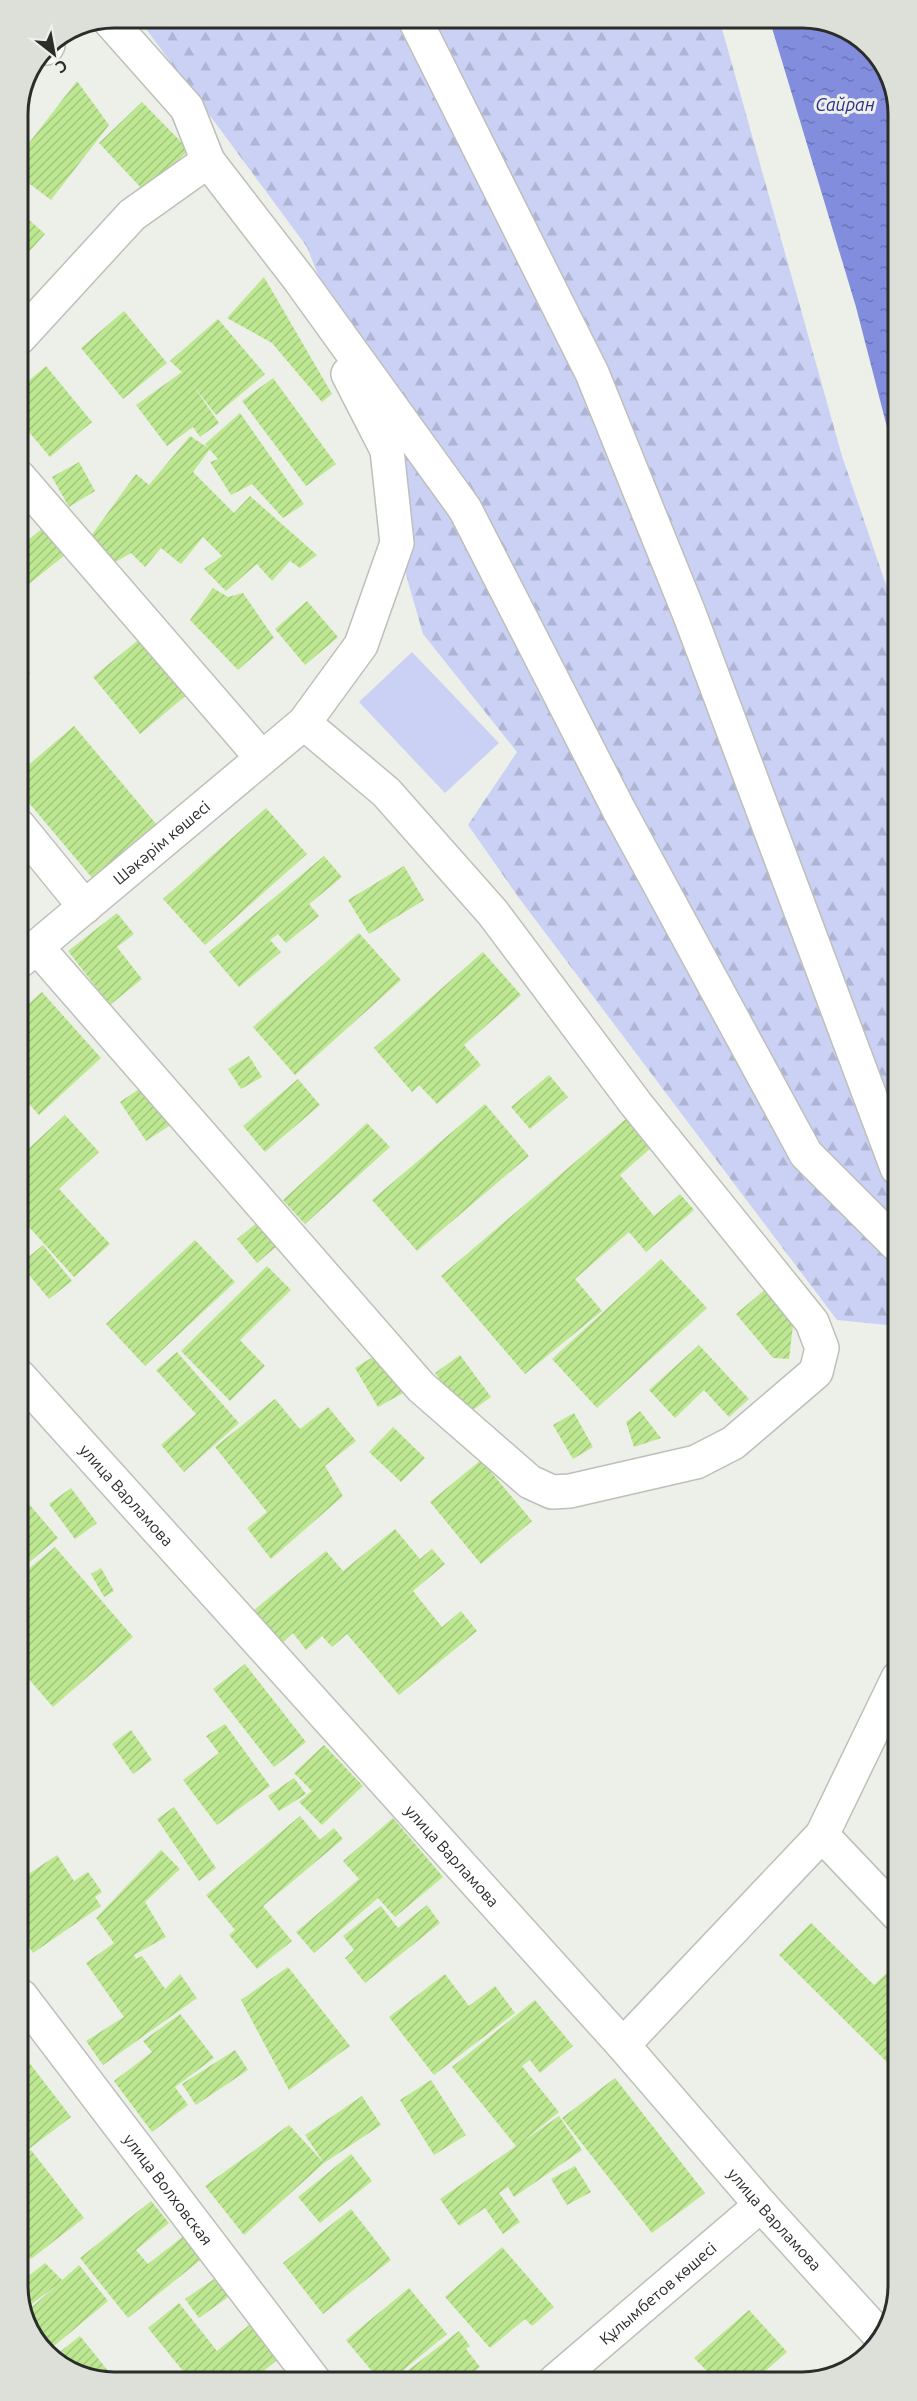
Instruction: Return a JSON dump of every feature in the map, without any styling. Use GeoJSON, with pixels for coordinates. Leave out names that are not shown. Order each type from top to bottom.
{"type":"FeatureCollection","features":[{"type":"Feature","properties":{"kind":"street"},"geometry":{"type":"LineString","coordinates":[[116,28],[187,108],[208,161],[299,279],[465,509],[624,820],[806,1154],[888,1236]]}},
{"type":"Feature","properties":{"kind":"street"},"geometry":{"type":"LineString","coordinates":[[419,28],[592,373],[689,614],[888,1144]]}},
{"type":"Feature","properties":{"kind":"street"},"geometry":{"type":"LineString","coordinates":[[29,326],[132,215],[208,161]]}},
{"type":"Feature","properties":{"kind":"street","name":"Шәкәрім көшесі"},"geometry":{"type":"LineString","coordinates":[[29,953],[303,723],[361,645],[397,543],[387,450],[299,279]]}},
{"type":"Feature","properties":{"kind":"street"},"geometry":{"type":"LineString","coordinates":[[29,488],[262,758]]}},
{"type":"Feature","properties":{"kind":"street"},"geometry":{"type":"LineString","coordinates":[[29,955],[421,1388],[530,1482],[552,1492],[570,1491],[696,1462],[733,1443],[816,1372],[822,1348],[812,1322],[636,1104],[493,913],[386,792],[303,723]]}},
{"type":"Feature","properties":{"kind":"street"},"geometry":{"type":"LineString","coordinates":[[29,838],[85,907]]}},
{"type":"Feature","properties":{"kind":"street","name":"улица Варламова"},"geometry":{"type":"LineString","coordinates":[[28,1386],[623,2045],[761,2205],[876,2331]]}},
{"type":"Feature","properties":{"kind":"street"},"geometry":{"type":"LineString","coordinates":[[623,2045],[822,1835],[888,1699]]}},
{"type":"Feature","properties":{"kind":"street"},"geometry":{"type":"LineString","coordinates":[[822,1835],[888,1904]]}},
{"type":"Feature","properties":{"kind":"street","name":"улица Волховская"},"geometry":{"type":"LineString","coordinates":[[28,2005],[307,2372]]}},
{"type":"Feature","properties":{"kind":"street","name":"Құлымбетов көшесі"},"geometry":{"type":"LineString","coordinates":[[566,2372],[761,2205]]}},
{"type":"Feature","properties":{"kind":"green space"},"geometry":{"type":"Polygon","coordinates":[[[145,28],[722,29],[842,456],[888,591],[888,1326],[837,1320],[519,898],[468,825],[517,752],[423,634],[397,543],[387,450],[307,247],[145,28]]]}},
{"type":"Feature","properties":{"kind":"green space"},"geometry":{"type":"Polygon","coordinates":[[[412,652],[499,743],[445,793],[359,702],[412,652]]]}},
{"type":"Feature","properties":{"kind":"water","name":"Сайран"},"geometry":{"type":"Polygon","coordinates":[[[772,29],[825,31],[846,40],[855,46],[874,67],[884,87],[888,103],[888,431],[856,307],[772,29]]]}},
{"type":"Feature","properties":{"kind":"building"},"geometry":{"type":"Polygon","coordinates":[[[77,81],[109,125],[51,200],[29,183],[29,143],[77,81]]]}},
{"type":"Feature","properties":{"kind":"building"},"geometry":{"type":"Polygon","coordinates":[[[142,102],[189,150],[145,192],[99,143],[142,102]]]}},
{"type":"Feature","properties":{"kind":"building"},"geometry":{"type":"Polygon","coordinates":[[[29,220],[45,234],[29,252],[29,220]]]}},
{"type":"Feature","properties":{"kind":"building"},"geometry":{"type":"Polygon","coordinates":[[[264,277],[332,394],[322,402],[272,343],[227,318],[264,277]]]}},
{"type":"Feature","properties":{"kind":"building"},"geometry":{"type":"Polygon","coordinates":[[[124,311],[167,363],[123,399],[81,348],[124,311]]]}},
{"type":"Feature","properties":{"kind":"building"},"geometry":{"type":"Polygon","coordinates":[[[218,319],[265,374],[216,415],[192,384],[219,423],[200,437],[193,427],[167,446],[136,405],[182,372],[170,361],[218,319]]]}},
{"type":"Feature","properties":{"kind":"building"},"geometry":{"type":"Polygon","coordinates":[[[46,366],[92,422],[50,457],[29,432],[29,381],[46,366]]]}},
{"type":"Feature","properties":{"kind":"building"},"geometry":{"type":"Polygon","coordinates":[[[273,378],[336,464],[306,486],[242,401],[273,378]]]}},
{"type":"Feature","properties":{"kind":"building"},"geometry":{"type":"Polygon","coordinates":[[[240,413],[304,504],[283,518],[252,484],[231,495],[210,462],[218,459],[205,444],[240,413]]]}},
{"type":"Feature","properties":{"kind":"building"},"geometry":{"type":"Polygon","coordinates":[[[190,436],[210,449],[193,472],[234,513],[250,496],[317,555],[300,568],[290,561],[272,581],[257,564],[226,591],[204,569],[222,556],[203,537],[181,564],[161,548],[145,567],[131,553],[114,563],[88,540],[136,474],[149,485],[190,436]]]}},
{"type":"Feature","properties":{"kind":"building"},"geometry":{"type":"Polygon","coordinates":[[[79,462],[95,491],[69,507],[52,477],[79,462]]]}},
{"type":"Feature","properties":{"kind":"building"},"geometry":{"type":"Polygon","coordinates":[[[43,528],[65,555],[29,584],[29,539],[43,528]]]}},
{"type":"Feature","properties":{"kind":"building"},"geometry":{"type":"Polygon","coordinates":[[[213,588],[228,597],[243,593],[274,638],[238,670],[190,620],[213,588]]]}},
{"type":"Feature","properties":{"kind":"building"},"geometry":{"type":"Polygon","coordinates":[[[307,601],[338,637],[305,665],[275,629],[307,601]]]}},
{"type":"Feature","properties":{"kind":"building"},"geometry":{"type":"Polygon","coordinates":[[[148,632],[195,688],[140,734],[93,677],[148,632]]]}},
{"type":"Feature","properties":{"kind":"building"},"geometry":{"type":"Polygon","coordinates":[[[74,726],[157,825],[93,879],[29,803],[29,765],[74,726]]]}},
{"type":"Feature","properties":{"kind":"building"},"geometry":{"type":"Polygon","coordinates":[[[266,808],[307,854],[205,945],[163,899],[266,808]]]}},
{"type":"Feature","properties":{"kind":"building"},"geometry":{"type":"Polygon","coordinates":[[[324,856],[342,877],[309,904],[319,916],[286,943],[278,934],[270,940],[281,952],[239,987],[209,952],[324,856]]]}},
{"type":"Feature","properties":{"kind":"building"},"geometry":{"type":"Polygon","coordinates":[[[404,866],[424,900],[369,934],[348,900],[404,866]]]}},
{"type":"Feature","properties":{"kind":"building"},"geometry":{"type":"Polygon","coordinates":[[[117,913],[134,934],[117,947],[142,979],[110,1005],[68,951],[117,913]]]}},
{"type":"Feature","properties":{"kind":"building"},"geometry":{"type":"Polygon","coordinates":[[[359,933],[401,980],[295,1075],[253,1027],[359,933]]]}},
{"type":"Feature","properties":{"kind":"building"},"geometry":{"type":"Polygon","coordinates":[[[483,952],[521,995],[464,1045],[481,1065],[437,1104],[419,1085],[412,1092],[374,1048],[483,952]]]}},
{"type":"Feature","properties":{"kind":"building"},"geometry":{"type":"Polygon","coordinates":[[[42,992],[101,1058],[39,1115],[29,1103],[29,1004],[42,992]]]}},
{"type":"Feature","properties":{"kind":"building"},"geometry":{"type":"Polygon","coordinates":[[[249,1056],[262,1077],[241,1089],[228,1069],[249,1056]]]}},
{"type":"Feature","properties":{"kind":"building"},"geometry":{"type":"Polygon","coordinates":[[[549,1075],[568,1097],[530,1129],[511,1107],[549,1075]]]}},
{"type":"Feature","properties":{"kind":"building"},"geometry":{"type":"Polygon","coordinates":[[[298,1079],[320,1105],[265,1152],[243,1126],[298,1079]]]}},
{"type":"Feature","properties":{"kind":"building"},"geometry":{"type":"Polygon","coordinates":[[[148,1083],[175,1122],[146,1141],[120,1102],[148,1083]]]}},
{"type":"Feature","properties":{"kind":"building"},"geometry":{"type":"Polygon","coordinates":[[[485,1104],[529,1156],[417,1251],[372,1200],[485,1104]]]}},
{"type":"Feature","properties":{"kind":"building"},"geometry":{"type":"Polygon","coordinates":[[[634,1112],[659,1141],[620,1175],[654,1216],[680,1194],[694,1210],[646,1252],[629,1232],[575,1279],[602,1311],[525,1374],[441,1276],[634,1112]]]}},
{"type":"Feature","properties":{"kind":"building"},"geometry":{"type":"Polygon","coordinates":[[[65,1115],[99,1152],[59,1189],[110,1244],[74,1277],[28,1226],[29,1149],[65,1115]]]}},
{"type":"Feature","properties":{"kind":"building"},"geometry":{"type":"Polygon","coordinates":[[[367,1123],[390,1147],[305,1224],[283,1200],[367,1123]]]}},
{"type":"Feature","properties":{"kind":"building"},"geometry":{"type":"Polygon","coordinates":[[[264,1217],[284,1240],[257,1263],[237,1239],[264,1217]]]}},
{"type":"Feature","properties":{"kind":"building"},"geometry":{"type":"Polygon","coordinates":[[[195,1240],[235,1282],[145,1366],[106,1324],[195,1240]]]}},
{"type":"Feature","properties":{"kind":"building"},"geometry":{"type":"Polygon","coordinates":[[[43,1245],[72,1281],[49,1299],[28,1274],[28,1257],[43,1245]]]}},
{"type":"Feature","properties":{"kind":"building"},"geometry":{"type":"Polygon","coordinates":[[[661,1259],[707,1308],[597,1408],[552,1359],[661,1259]]]}},
{"type":"Feature","properties":{"kind":"building"},"geometry":{"type":"Polygon","coordinates":[[[267,1266],[291,1290],[240,1340],[265,1366],[230,1401],[181,1351],[267,1266]]]}},
{"type":"Feature","properties":{"kind":"building"},"geometry":{"type":"Polygon","coordinates":[[[768,1287],[794,1317],[789,1359],[773,1358],[736,1314],[768,1287]]]}},
{"type":"Feature","properties":{"kind":"building"},"geometry":{"type":"Polygon","coordinates":[[[699,1345],[749,1399],[729,1417],[704,1390],[675,1418],[649,1390],[699,1345]]]}},
{"type":"Feature","properties":{"kind":"building"},"geometry":{"type":"Polygon","coordinates":[[[177,1352],[239,1423],[184,1472],[161,1445],[196,1414],[156,1370],[177,1352]]]}},
{"type":"Feature","properties":{"kind":"building"},"geometry":{"type":"Polygon","coordinates":[[[381,1352],[405,1392],[378,1407],[355,1368],[381,1352]]]}},
{"type":"Feature","properties":{"kind":"building"},"geometry":{"type":"Polygon","coordinates":[[[460,1355],[491,1397],[466,1415],[435,1373],[460,1355]]]}},
{"type":"Feature","properties":{"kind":"building"},"geometry":{"type":"Polygon","coordinates":[[[275,1399],[300,1429],[328,1407],[356,1441],[325,1466],[343,1496],[271,1559],[247,1528],[267,1512],[215,1447],[275,1399]]]}},
{"type":"Feature","properties":{"kind":"building"},"geometry":{"type":"Polygon","coordinates":[[[640,1411],[661,1438],[634,1447],[626,1422],[640,1411]]]}},
{"type":"Feature","properties":{"kind":"building"},"geometry":{"type":"Polygon","coordinates":[[[574,1413],[593,1447],[573,1459],[553,1425],[574,1413]]]}},
{"type":"Feature","properties":{"kind":"building"},"geometry":{"type":"Polygon","coordinates":[[[393,1427],[425,1458],[401,1482],[369,1452],[393,1427]]]}},
{"type":"Feature","properties":{"kind":"building"},"geometry":{"type":"Polygon","coordinates":[[[481,1460],[532,1521],[481,1564],[430,1502],[481,1460]]]}},
{"type":"Feature","properties":{"kind":"building"},"geometry":{"type":"Polygon","coordinates":[[[71,1488],[97,1523],[75,1539],[49,1504],[71,1488]]]}},
{"type":"Feature","properties":{"kind":"building"},"geometry":{"type":"Polygon","coordinates":[[[28,1504],[58,1538],[28,1563],[28,1504]]]}},
{"type":"Feature","properties":{"kind":"building"},"geometry":{"type":"Polygon","coordinates":[[[395,1529],[420,1559],[432,1549],[445,1564],[413,1591],[442,1627],[461,1611],[477,1631],[399,1695],[347,1634],[332,1647],[322,1636],[306,1650],[293,1633],[282,1643],[254,1610],[326,1551],[343,1571],[395,1529]]]}},
{"type":"Feature","properties":{"kind":"building"},"geometry":{"type":"Polygon","coordinates":[[[55,1547],[133,1637],[53,1707],[28,1679],[28,1569],[55,1547]]]}},
{"type":"Feature","properties":{"kind":"building"},"geometry":{"type":"Polygon","coordinates":[[[101,1568],[114,1591],[104,1597],[91,1574],[101,1568]]]}},
{"type":"Feature","properties":{"kind":"building"},"geometry":{"type":"Polygon","coordinates":[[[245,1664],[306,1742],[274,1767],[213,1689],[245,1664]]]}},
{"type":"Feature","properties":{"kind":"building"},"geometry":{"type":"Polygon","coordinates":[[[225,1724],[270,1786],[217,1825],[183,1780],[219,1753],[206,1736],[225,1724]]]}},
{"type":"Feature","properties":{"kind":"building"},"geometry":{"type":"Polygon","coordinates":[[[131,1730],[152,1760],[133,1774],[112,1744],[131,1730]]]}},
{"type":"Feature","properties":{"kind":"building"},"geometry":{"type":"Polygon","coordinates":[[[324,1745],[363,1786],[322,1825],[299,1802],[312,1791],[294,1773],[324,1745]]]}},
{"type":"Feature","properties":{"kind":"building"},"geometry":{"type":"Polygon","coordinates":[[[294,1778],[306,1794],[279,1811],[268,1796],[294,1778]]]}},
{"type":"Feature","properties":{"kind":"building"},"geometry":{"type":"Polygon","coordinates":[[[174,1807],[216,1868],[199,1881],[157,1819],[174,1807]]]}},
{"type":"Feature","properties":{"kind":"building"},"geometry":{"type":"Polygon","coordinates":[[[300,1816],[320,1840],[334,1828],[343,1839],[263,1906],[292,1941],[257,1969],[229,1935],[235,1930],[206,1895],[300,1816]]]}},
{"type":"Feature","properties":{"kind":"building"},"geometry":{"type":"Polygon","coordinates":[[[393,1818],[443,1877],[395,1917],[378,1898],[314,1953],[296,1932],[359,1879],[343,1861],[393,1818]]]}},
{"type":"Feature","properties":{"kind":"building"},"geometry":{"type":"Polygon","coordinates":[[[161,1850],[180,1869],[145,1902],[166,1937],[134,1955],[136,1959],[142,1956],[165,1989],[180,1974],[197,1998],[103,2065],[86,2041],[124,2017],[86,1963],[114,1943],[96,1918],[161,1850]]]}},
{"type":"Feature","properties":{"kind":"building"},"geometry":{"type":"Polygon","coordinates":[[[57,1855],[74,1881],[88,1872],[102,1892],[95,1897],[101,1906],[33,1953],[28,1945],[28,1874],[57,1855]]]}},
{"type":"Feature","properties":{"kind":"building"},"geometry":{"type":"Polygon","coordinates":[[[427,1905],[440,1923],[365,1983],[345,1958],[354,1950],[343,1936],[381,1906],[398,1928],[427,1905]]]}},
{"type":"Feature","properties":{"kind":"building"},"geometry":{"type":"Polygon","coordinates":[[[811,1923],[874,1985],[888,1972],[888,2063],[779,1955],[811,1923]]]}},
{"type":"Feature","properties":{"kind":"building"},"geometry":{"type":"Polygon","coordinates":[[[288,1967],[350,2046],[289,2090],[241,2000],[288,1967]]]}},
{"type":"Feature","properties":{"kind":"building"},"geometry":{"type":"Polygon","coordinates":[[[445,1974],[469,2006],[495,1986],[515,2013],[434,2075],[389,2017],[445,1974]]]}},
{"type":"Feature","properties":{"kind":"building"},"geometry":{"type":"Polygon","coordinates":[[[535,2000],[573,2046],[540,2073],[530,2060],[522,2066],[559,2112],[522,2142],[559,2116],[582,2150],[514,2197],[508,2187],[499,2193],[520,2222],[503,2234],[485,2208],[459,2226],[440,2199],[516,2146],[452,2067],[535,2000]]]}},
{"type":"Feature","properties":{"kind":"building"},"geometry":{"type":"Polygon","coordinates":[[[180,2014],[214,2058],[175,2087],[188,2105],[152,2132],[114,2081],[152,2052],[143,2041],[180,2014]]]}},
{"type":"Feature","properties":{"kind":"building"},"geometry":{"type":"Polygon","coordinates":[[[235,2050],[248,2070],[196,2105],[182,2084],[235,2050]]]}},
{"type":"Feature","properties":{"kind":"building"},"geometry":{"type":"Polygon","coordinates":[[[28,2061],[71,2117],[28,2150],[28,2061]]]}},
{"type":"Feature","properties":{"kind":"building"},"geometry":{"type":"Polygon","coordinates":[[[615,2078],[705,2193],[652,2233],[562,2118],[615,2078]]]}},
{"type":"Feature","properties":{"kind":"building"},"geometry":{"type":"Polygon","coordinates":[[[431,2080],[466,2135],[434,2155],[400,2100],[431,2080]]]}},
{"type":"Feature","properties":{"kind":"building"},"geometry":{"type":"Polygon","coordinates":[[[362,2096],[381,2125],[324,2163],[305,2135],[362,2096]]]}},
{"type":"Feature","properties":{"kind":"building"},"geometry":{"type":"Polygon","coordinates":[[[289,2125],[324,2163],[244,2235],[205,2186],[289,2125]]]}},
{"type":"Feature","properties":{"kind":"building"},"geometry":{"type":"Polygon","coordinates":[[[31,2150],[84,2218],[31,2259],[28,2255],[28,2152],[31,2150]]]}},
{"type":"Feature","properties":{"kind":"building"},"geometry":{"type":"Polygon","coordinates":[[[351,2154],[372,2181],[320,2223],[298,2197],[351,2154]]]}},
{"type":"Feature","properties":{"kind":"building"},"geometry":{"type":"Polygon","coordinates":[[[575,2166],[591,2192],[567,2205],[551,2179],[575,2166]]]}},
{"type":"Feature","properties":{"kind":"building"},"geometry":{"type":"Polygon","coordinates":[[[151,2201],[169,2223],[136,2250],[148,2264],[185,2235],[203,2258],[128,2318],[80,2258],[151,2201]]]}},
{"type":"Feature","properties":{"kind":"building"},"geometry":{"type":"Polygon","coordinates":[[[351,2209],[391,2260],[323,2314],[283,2263],[351,2209]]]}},
{"type":"Feature","properties":{"kind":"building"},"geometry":{"type":"Polygon","coordinates":[[[502,2247],[554,2307],[532,2326],[525,2319],[490,2348],[445,2297],[502,2247]]]}},
{"type":"Feature","properties":{"kind":"building"},"geometry":{"type":"Polygon","coordinates":[[[45,2263],[62,2280],[79,2265],[108,2301],[53,2346],[40,2330],[31,2308],[57,2285],[31,2305],[28,2276],[45,2263]]]}},
{"type":"Feature","properties":{"kind":"building"},"geometry":{"type":"Polygon","coordinates":[[[217,2277],[231,2295],[199,2318],[185,2299],[217,2277]]]}},
{"type":"Feature","properties":{"kind":"building"},"geometry":{"type":"Polygon","coordinates":[[[409,2288],[447,2334],[401,2372],[373,2372],[346,2340],[409,2288]]]}},
{"type":"Feature","properties":{"kind":"building"},"geometry":{"type":"Polygon","coordinates":[[[179,2303],[217,2351],[253,2322],[282,2356],[262,2372],[184,2372],[148,2328],[179,2303]]]}},
{"type":"Feature","properties":{"kind":"building"},"geometry":{"type":"Polygon","coordinates":[[[749,2310],[787,2352],[764,2372],[708,2372],[694,2358],[749,2310]]]}},
{"type":"Feature","properties":{"kind":"building"},"geometry":{"type":"Polygon","coordinates":[[[459,2331],[470,2346],[466,2349],[480,2367],[474,2372],[406,2372],[459,2331]]]}},
{"type":"Feature","properties":{"kind":"building"},"geometry":{"type":"Polygon","coordinates":[[[80,2336],[109,2372],[76,2364],[59,2352],[80,2336]]]}}]}
